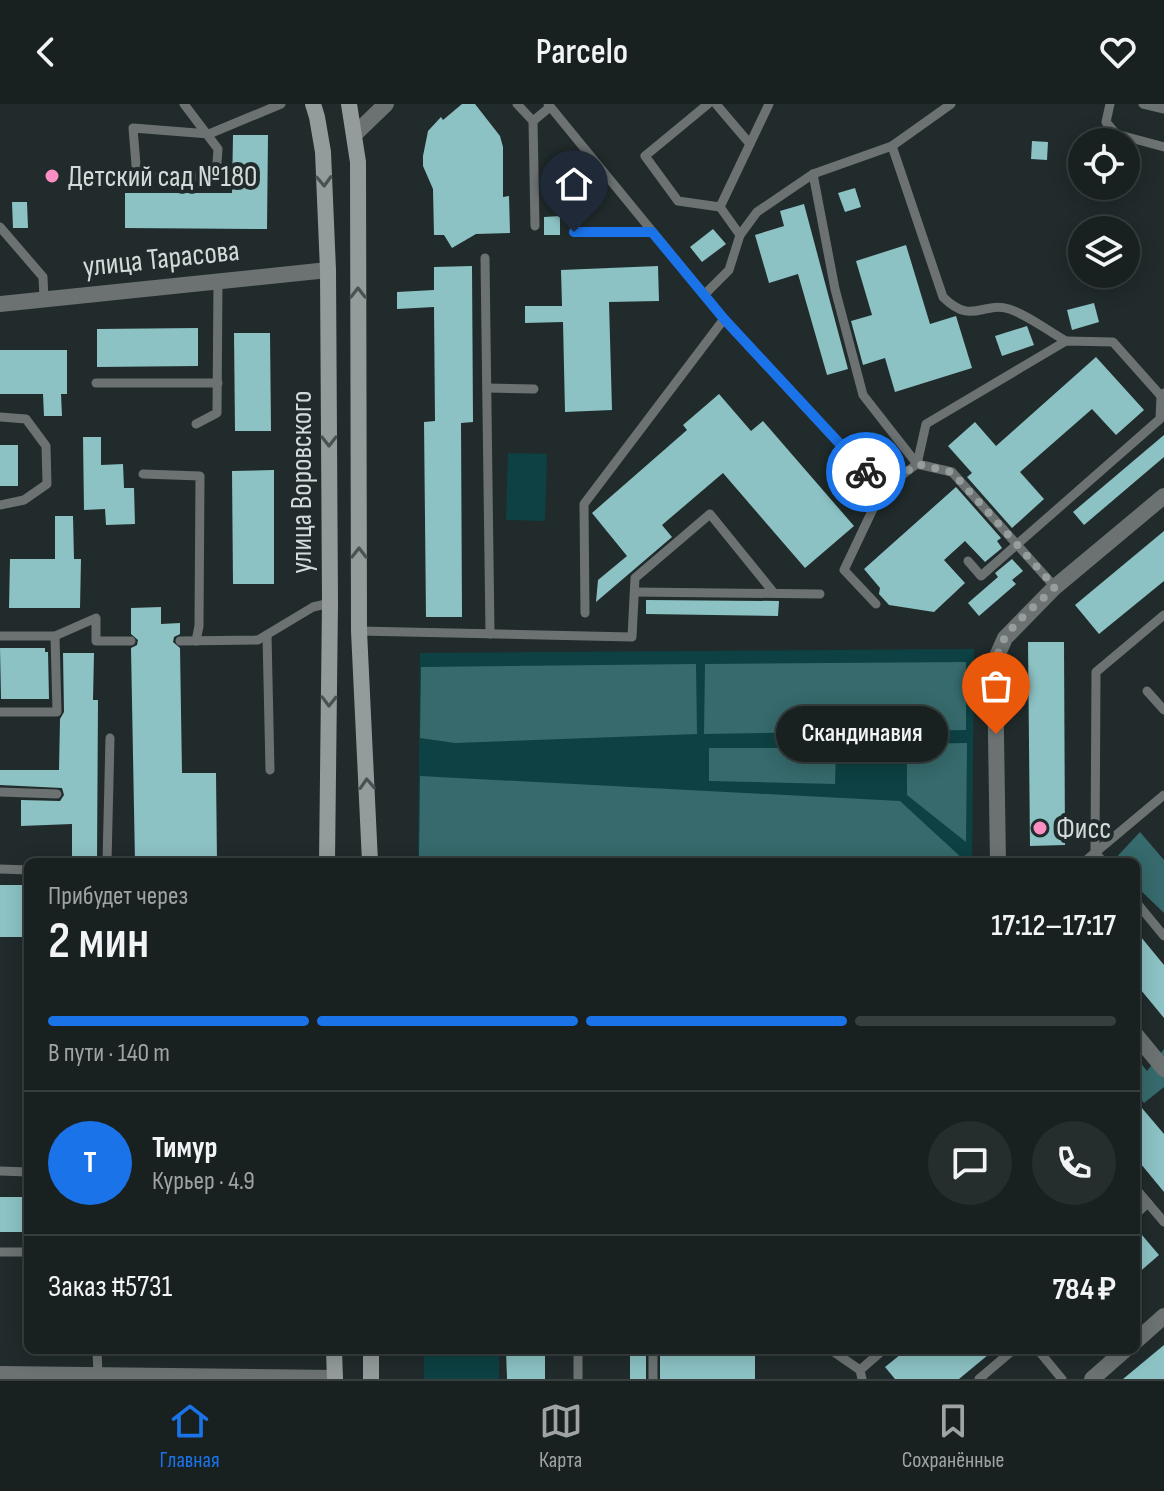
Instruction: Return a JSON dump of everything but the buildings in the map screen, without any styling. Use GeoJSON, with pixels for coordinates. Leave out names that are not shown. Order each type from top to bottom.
{"type":"FeatureCollection","features":[{"type":"Feature","properties":{"kind":"main road","name":"улица Воровского"},"geometry":{"type":"LineString","coordinates":[[313,104],[323,152],[328,270],[330,603],[327,858]]}},
{"type":"Feature","properties":{"kind":"main road","name":"улица Воровского"},"geometry":{"type":"LineString","coordinates":[[349,104],[358,162],[359,631],[370,858]]}},
{"type":"Feature","properties":{"kind":"main road"},"geometry":{"type":"LineString","coordinates":[[334,1354],[335,1378]]}},
{"type":"Feature","properties":{"kind":"main road"},"geometry":{"type":"LineString","coordinates":[[371,1354],[371,1379]]}},
{"type":"Feature","properties":{"kind":"street"},"geometry":{"type":"LineString","coordinates":[[355,134],[386,104]]}},
{"type":"Feature","properties":{"kind":"street","name":"улица Тарасова"},"geometry":{"type":"LineString","coordinates":[[0,304],[328,270]]}},
{"type":"Feature","properties":{"kind":"street"},"geometry":{"type":"LineString","coordinates":[[998,858],[995,672],[1005,638],[1055,587],[1164,496]]}},
{"type":"Feature","properties":{"kind":"street"},"geometry":{"type":"LineString","coordinates":[[1140,1040],[1164,1069]]}},
{"type":"Feature","properties":{"kind":"street"},"geometry":{"type":"LineString","coordinates":[[1140,1337],[1164,1316]]}},
{"type":"Feature","properties":{"kind":"street"},"geometry":{"type":"LineString","coordinates":[[1092,1379],[1120,1354]]}},
{"type":"Feature","properties":{"kind":"street"},"geometry":{"type":"LineString","coordinates":[[0,1374],[335,1378]]}},
{"type":"Feature","properties":{"kind":"lane"},"geometry":{"type":"LineString","coordinates":[[184,104],[209,134],[218,149],[216,177],[137,177],[133,128],[209,134],[281,104]]}},
{"type":"Feature","properties":{"kind":"lane"},"geometry":{"type":"LineString","coordinates":[[517,104],[533,121],[535,226]]}},
{"type":"Feature","properties":{"kind":"lane"},"geometry":{"type":"LineString","coordinates":[[708,104],[645,156],[678,201],[720,207],[740,235]]}},
{"type":"Feature","properties":{"kind":"lane"},"geometry":{"type":"LineString","coordinates":[[716,104],[750,144]]}},
{"type":"Feature","properties":{"kind":"lane"},"geometry":{"type":"LineString","coordinates":[[720,207],[769,104]]}},
{"type":"Feature","properties":{"kind":"lane"},"geometry":{"type":"LineString","coordinates":[[704,295],[729,270],[740,235],[757,212],[813,174],[892,146],[951,104]]}},
{"type":"Feature","properties":{"kind":"lane"},"geometry":{"type":"LineString","coordinates":[[1110,104],[1106,122],[1116,134],[1164,147]]}},
{"type":"Feature","properties":{"kind":"lane"},"geometry":{"type":"LineString","coordinates":[[1143,104],[1164,109]]}},
{"type":"Feature","properties":{"kind":"lane"},"geometry":{"type":"LineString","coordinates":[[533,121],[549,105],[724,319],[882,490]]}},
{"type":"Feature","properties":{"kind":"lane"},"geometry":{"type":"LineString","coordinates":[[892,146],[943,297],[955,309],[974,312],[1007,309],[1066,341],[1113,342],[1162,394],[1160,419],[1019,545],[981,576],[968,561]]}},
{"type":"Feature","properties":{"kind":"lane"},"geometry":{"type":"LineString","coordinates":[[813,174],[835,289],[863,395],[917,464],[952,472],[1055,587]]}},
{"type":"Feature","properties":{"kind":"lane"},"geometry":{"type":"LineString","coordinates":[[0,228],[43,277],[44,299]]}},
{"type":"Feature","properties":{"kind":"lane"},"geometry":{"type":"LineString","coordinates":[[574,232],[652,232]]}},
{"type":"Feature","properties":{"kind":"lane"},"geometry":{"type":"LineString","coordinates":[[485,258],[490,634]]}},
{"type":"Feature","properties":{"kind":"lane"},"geometry":{"type":"LineString","coordinates":[[196,424],[217,413],[218,280]]}},
{"type":"Feature","properties":{"kind":"lane"},"geometry":{"type":"LineString","coordinates":[[585,613],[584,504],[724,319]]}},
{"type":"Feature","properties":{"kind":"lane"},"geometry":{"type":"LineString","coordinates":[[876,604],[844,570],[882,490],[917,464],[926,424],[1066,341]]}},
{"type":"Feature","properties":{"kind":"lane"},"geometry":{"type":"LineString","coordinates":[[96,383],[218,383]]}},
{"type":"Feature","properties":{"kind":"lane"},"geometry":{"type":"LineString","coordinates":[[487,388],[534,389]]}},
{"type":"Feature","properties":{"kind":"lane"},"geometry":{"type":"LineString","coordinates":[[0,417],[26,419],[46,446],[47,471],[47,484],[24,500],[0,505]]}},
{"type":"Feature","properties":{"kind":"lane"},"geometry":{"type":"LineString","coordinates":[[143,474],[200,476],[199,626],[196,641]]}},
{"type":"Feature","properties":{"kind":"lane"},"geometry":{"type":"LineString","coordinates":[[359,631],[632,637],[635,578],[710,514],[774,593]]}},
{"type":"Feature","properties":{"kind":"lane"},"geometry":{"type":"LineString","coordinates":[[635,592],[820,594]]}},
{"type":"Feature","properties":{"kind":"lane"},"geometry":{"type":"LineString","coordinates":[[180,641],[258,640],[313,607],[330,603]]}},
{"type":"Feature","properties":{"kind":"lane"},"geometry":{"type":"LineString","coordinates":[[1100,858],[1095,852],[1096,672],[1164,615]]}},
{"type":"Feature","properties":{"kind":"lane"},"geometry":{"type":"LineString","coordinates":[[0,636],[55,636],[96,618],[96,641],[131,641]]}},
{"type":"Feature","properties":{"kind":"lane"},"geometry":{"type":"LineString","coordinates":[[267,635],[270,770]]}},
{"type":"Feature","properties":{"kind":"lane"},"geometry":{"type":"LineString","coordinates":[[0,712],[57,712],[55,636]]}},
{"type":"Feature","properties":{"kind":"lane"},"geometry":{"type":"LineString","coordinates":[[1147,691],[1164,710]]}},
{"type":"Feature","properties":{"kind":"lane"},"geometry":{"type":"LineString","coordinates":[[107,858],[110,738]]}},
{"type":"Feature","properties":{"kind":"lane"},"geometry":{"type":"LineString","coordinates":[[0,792],[57,794]]}},
{"type":"Feature","properties":{"kind":"lane"},"geometry":{"type":"LineString","coordinates":[[1088,858],[1164,795]]}},
{"type":"Feature","properties":{"kind":"lane"},"geometry":{"type":"LineString","coordinates":[[0,869],[24,870]]}},
{"type":"Feature","properties":{"kind":"lane"},"geometry":{"type":"LineString","coordinates":[[1140,907],[1164,936]]}},
{"type":"Feature","properties":{"kind":"lane"},"geometry":{"type":"LineString","coordinates":[[0,1171],[24,1172]]}},
{"type":"Feature","properties":{"kind":"lane"},"geometry":{"type":"LineString","coordinates":[[1140,1194],[1164,1222]]}},
{"type":"Feature","properties":{"kind":"lane"},"geometry":{"type":"LineString","coordinates":[[1140,1210],[1148,1203]]}},
{"type":"Feature","properties":{"kind":"lane"},"geometry":{"type":"LineString","coordinates":[[0,1252],[24,1252]]}},
{"type":"Feature","properties":{"kind":"lane"},"geometry":{"type":"LineString","coordinates":[[97,1354],[98,1375]]}},
{"type":"Feature","properties":{"kind":"lane"},"geometry":{"type":"LineString","coordinates":[[578,1354],[578,1379]]}},
{"type":"Feature","properties":{"kind":"lane"},"geometry":{"type":"LineString","coordinates":[[653,1354],[653,1379]]}},
{"type":"Feature","properties":{"kind":"lane"},"geometry":{"type":"LineString","coordinates":[[836,1354],[861,1375],[879,1354]]}},
{"type":"Feature","properties":{"kind":"lane"},"geometry":{"type":"LineString","coordinates":[[979,1379],[1008,1354]]}},
{"type":"Feature","properties":{"kind":"lane"},"geometry":{"type":"LineString","coordinates":[[1041,1354],[1062,1379]]}},
{"type":"Feature","properties":{"kind":"shaded area"},"geometry":{"type":"Polygon","coordinates":[[[508,453],[547,454],[545,521],[506,520],[508,453]]]}},
{"type":"Feature","properties":{"kind":"shaded area"},"geometry":{"type":"Polygon","coordinates":[[[974,649],[972,858],[418,858],[420,653],[974,649]]]}},
{"type":"Feature","properties":{"kind":"shaded area"},"geometry":{"type":"Polygon","coordinates":[[[966,662],[966,730],[704,734],[705,664],[966,662]]]}},
{"type":"Feature","properties":{"kind":"shaded area"},"geometry":{"type":"Polygon","coordinates":[[[696,664],[697,734],[455,743],[420,738],[421,667],[696,664]]]}},
{"type":"Feature","properties":{"kind":"shaded area"},"geometry":{"type":"Polygon","coordinates":[[[967,743],[966,842],[907,795],[907,744],[967,743]]]}},
{"type":"Feature","properties":{"kind":"shaded area"},"geometry":{"type":"Polygon","coordinates":[[[709,748],[836,748],[835,784],[709,781],[709,748]]]}},
{"type":"Feature","properties":{"kind":"shaded area"},"geometry":{"type":"Polygon","coordinates":[[[420,776],[900,801],[962,858],[419,858],[420,776]]]}},
{"type":"Feature","properties":{"kind":"shaded area"},"geometry":{"type":"Polygon","coordinates":[[[1140,832],[1164,860],[1164,913],[1140,890],[1140,858],[1116,858],[1140,832]]]}},
{"type":"Feature","properties":{"kind":"shaded area"},"geometry":{"type":"Polygon","coordinates":[[[1164,1049],[1164,1087],[1144,1103],[1140,1098],[1140,1062],[1147,1071],[1164,1049]]]}},
{"type":"Feature","properties":{"kind":"shaded area"},"geometry":{"type":"Polygon","coordinates":[[[424,1354],[499,1354],[499,1379],[424,1379],[424,1354]]]}},
{"type":"Feature","properties":{"kind":"way so far"},"geometry":{"type":"LineString","coordinates":[[866,472],[882,490],[917,464],[952,472],[1055,587],[1005,638],[998,654],[995,672],[996,734]]}},
{"type":"Feature","properties":{"kind":"place","name":"Детский сад №180"},"geometry":{"type":"Point","coordinates":[52,176]}},
{"type":"Feature","properties":{"kind":"place","name":"Скандинавия"},"geometry":{"type":"Point","coordinates":[996,734]}},
{"type":"Feature","properties":{"kind":"place","name":"Фисс"},"geometry":{"type":"Point","coordinates":[1040,828]}},
{"type":"Feature","properties":{"kind":"route"},"geometry":{"type":"LineString","coordinates":[[574,232],[652,232],[724,319],[866,472]]}}]}
